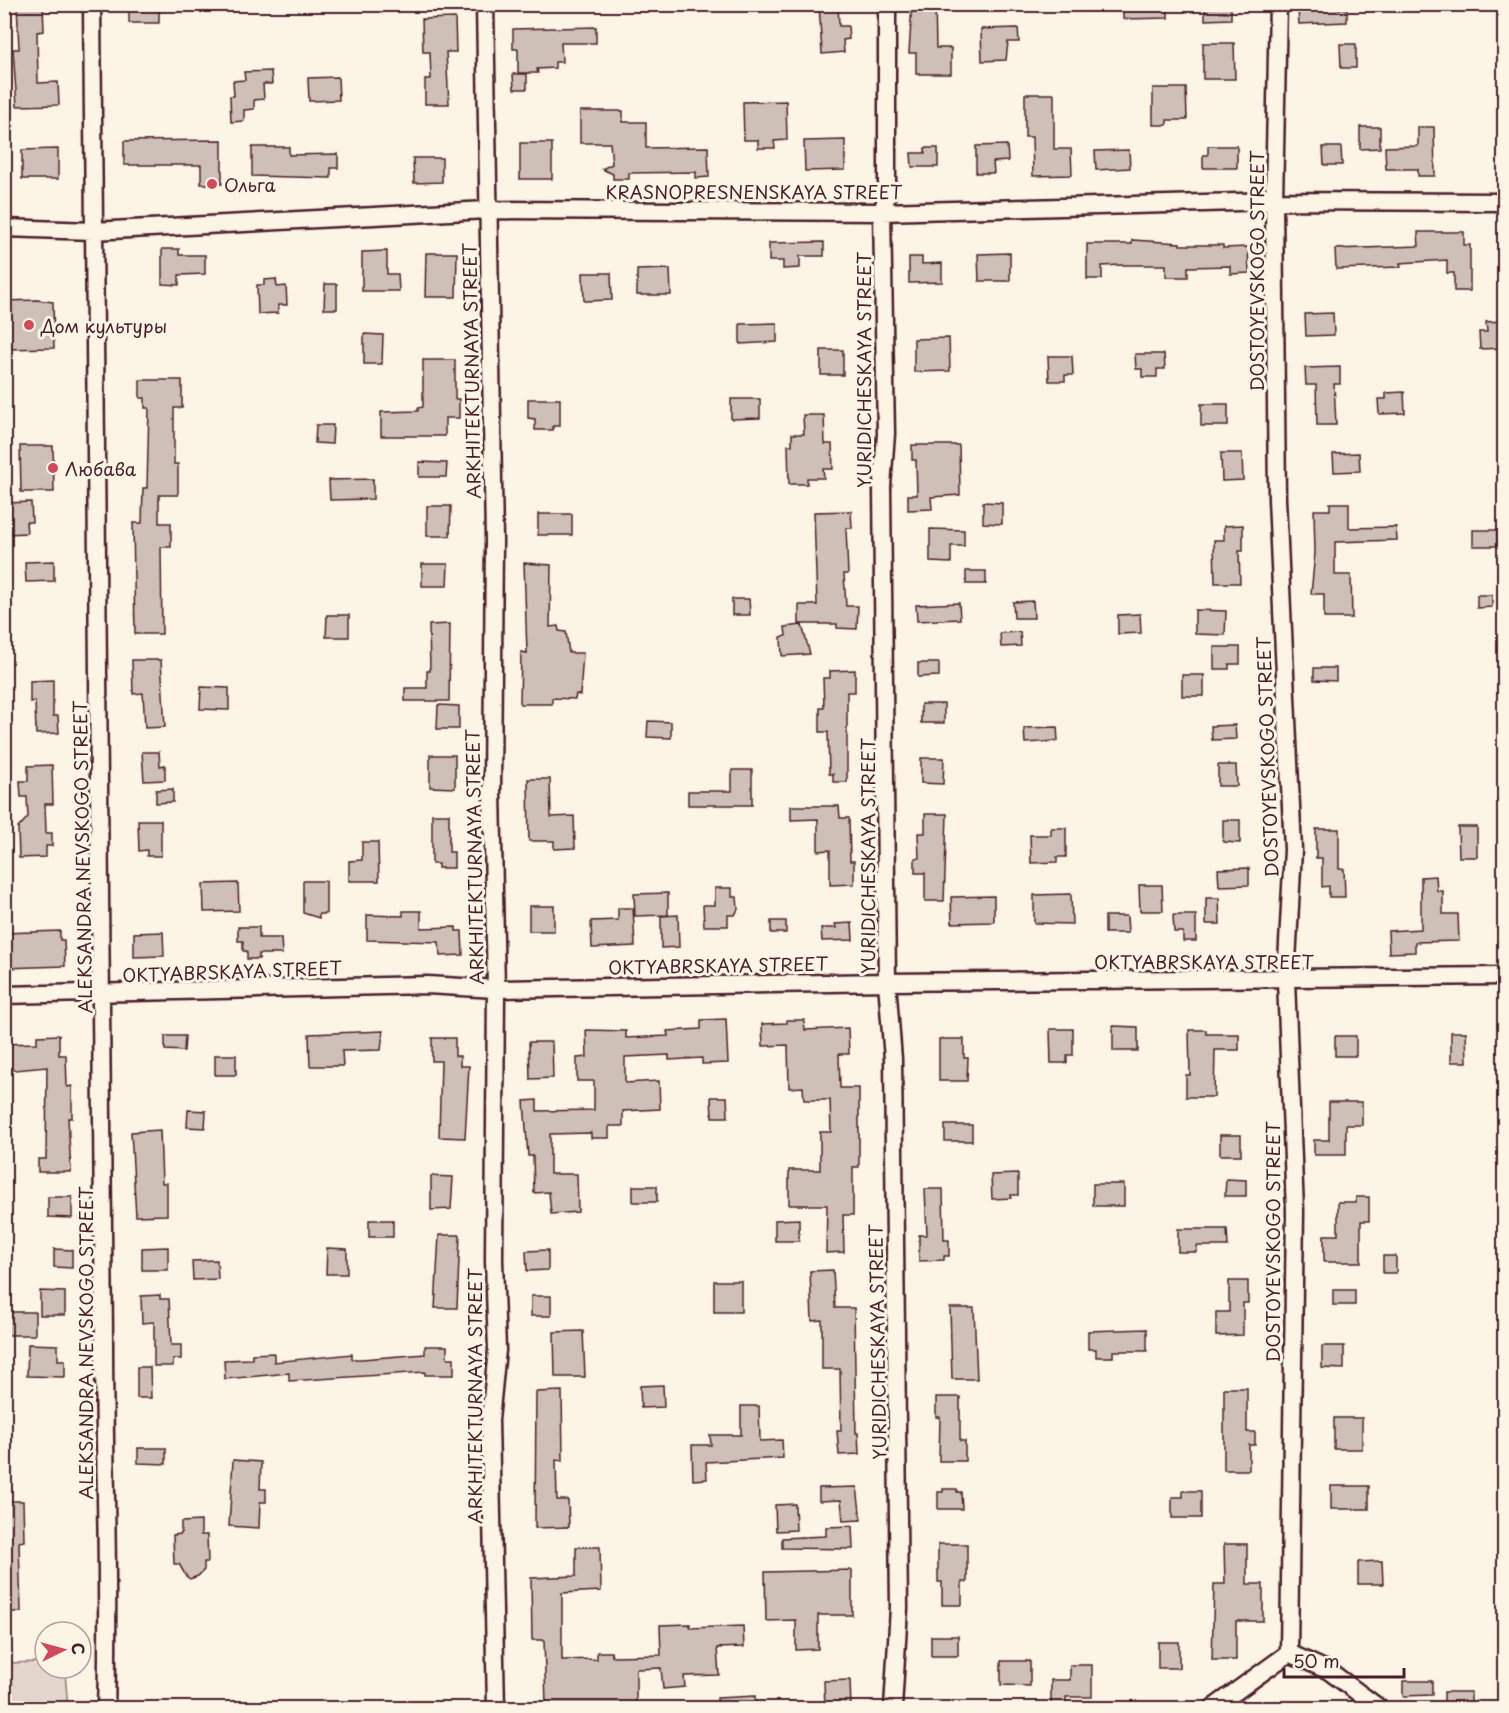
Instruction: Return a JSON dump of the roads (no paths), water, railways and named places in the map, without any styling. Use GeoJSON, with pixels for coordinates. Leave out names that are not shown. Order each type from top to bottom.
{"type":"FeatureCollection","features":[{"type":"Feature","properties":{"kind":"street","name":"ALEKSANDRA NEVSKOGO STREET"},"geometry":{"type":"LineString","coordinates":[[92,4],[104,995],[104,1423],[109,1625],[106,1708]]}},
{"type":"Feature","properties":{"kind":"street","name":"ARKHITEKTURNAYA STREET"},"geometry":{"type":"LineString","coordinates":[[485,4],[494,540],[492,792],[495,989],[494,1260],[497,1350],[490,1420],[496,1708]]}},
{"type":"Feature","properties":{"kind":"street","name":"YURIDICHESKAYA STREET"},"geometry":{"type":"LineString","coordinates":[[887,4],[887,195],[882,212],[886,434],[882,486],[887,982],[893,1059],[898,1596],[893,1708]]}},
{"type":"Feature","properties":{"kind":"street","name":"DOSTOYEVSKOGO STREET"},"geometry":{"type":"LineString","coordinates":[[1278,4],[1275,201],[1277,499],[1293,850],[1286,980],[1295,1211],[1289,1653]]}},
{"type":"Feature","properties":{"kind":"street","name":"KRASNOPRESNENSKAYA STREET"},"geometry":{"type":"LineString","coordinates":[[4,228],[93,231],[487,210],[882,212],[1275,201],[1504,202]]}},
{"type":"Feature","properties":{"kind":"street","name":"OKTYABRSKAYA STREET"},"geometry":{"type":"LineString","coordinates":[[4,995],[104,995],[427,985],[495,989],[887,982],[1286,980],[1504,976]]}},
{"type":"Feature","properties":{"kind":"street"},"geometry":{"type":"LineString","coordinates":[[1214,1708],[1289,1653],[1329,1671],[1379,1708]]}},
{"type":"Feature","properties":{"kind":"waterway"},"geometry":{"type":"LineString","coordinates":[[1291,1708],[1326,1703],[1333,1708]]}},
{"type":"Feature","properties":{"kind":"place","name":"Ольга"},"geometry":{"type":"Point","coordinates":[212,184]}},
{"type":"Feature","properties":{"kind":"place","name":"Дом культуры"},"geometry":{"type":"Point","coordinates":[29,325]}},
{"type":"Feature","properties":{"kind":"place","name":"Любава"},"geometry":{"type":"Point","coordinates":[53,468]}}]}
